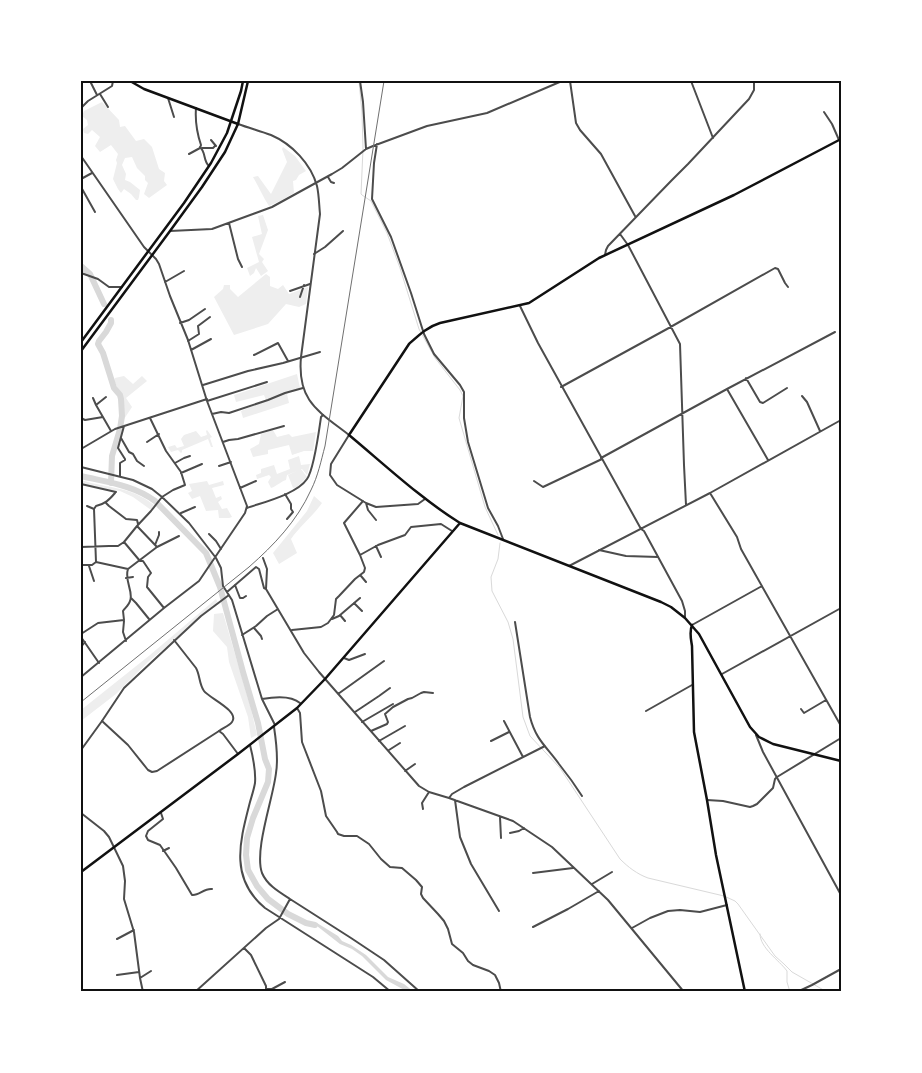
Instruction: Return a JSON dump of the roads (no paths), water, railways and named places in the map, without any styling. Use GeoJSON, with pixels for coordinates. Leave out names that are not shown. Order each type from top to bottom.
{"type":"FeatureCollection","features":[{"type":"Feature","properties":{"kind":"main road"},"geometry":{"type":"LineString","coordinates":[[130,81],[144,89],[238,124]]}},
{"type":"Feature","properties":{"kind":"main road"},"geometry":{"type":"LineString","coordinates":[[81,342],[210,166],[220,149],[231,122],[242,81]]}},
{"type":"Feature","properties":{"kind":"main road"},"geometry":{"type":"LineString","coordinates":[[81,351],[170,231],[221,158],[238,124],[248,81]]}},
{"type":"Feature","properties":{"kind":"main road"},"geometry":{"type":"LineString","coordinates":[[840,139],[734,195],[606,256],[529,303],[440,323],[423,331],[409,344],[349,436],[425,498],[460,522],[671,607],[685,618],[702,638],[756,735],[773,744],[841,761]]}},
{"type":"Feature","properties":{"kind":"main road"},"geometry":{"type":"LineString","coordinates":[[81,872],[297,708],[325,679],[460,522]]}},
{"type":"Feature","properties":{"kind":"main road"},"geometry":{"type":"LineString","coordinates":[[692,625],[690,634],[692,646],[694,732],[716,855],[746,992]]}},
{"type":"Feature","properties":{"kind":"street"},"geometry":{"type":"LineString","coordinates":[[90,81],[97,95]]}},
{"type":"Feature","properties":{"kind":"street"},"geometry":{"type":"LineString","coordinates":[[81,108],[88,101],[112,86],[113,81]]}},
{"type":"Feature","properties":{"kind":"street"},"geometry":{"type":"LineString","coordinates":[[360,81],[366,149]]}},
{"type":"Feature","properties":{"kind":"street"},"geometry":{"type":"LineString","coordinates":[[170,231],[212,229],[277,205],[342,168],[366,149],[377,144],[427,126],[487,113],[562,81]]}},
{"type":"Feature","properties":{"kind":"street"},"geometry":{"type":"LineString","coordinates":[[570,81],[576,123],[601,154],[636,217]]}},
{"type":"Feature","properties":{"kind":"street"},"geometry":{"type":"LineString","coordinates":[[691,81],[713,138]]}},
{"type":"Feature","properties":{"kind":"street"},"geometry":{"type":"LineString","coordinates":[[606,256],[606,248],[752,96],[754,81]]}},
{"type":"Feature","properties":{"kind":"street"},"geometry":{"type":"LineString","coordinates":[[100,93],[108,107]]}},
{"type":"Feature","properties":{"kind":"street"},"geometry":{"type":"LineString","coordinates":[[168,98],[174,117]]}},
{"type":"Feature","properties":{"kind":"street"},"geometry":{"type":"LineString","coordinates":[[196,108],[197,132],[207,164],[210,166]]}},
{"type":"Feature","properties":{"kind":"street"},"geometry":{"type":"LineString","coordinates":[[824,112],[840,139]]}},
{"type":"Feature","properties":{"kind":"street"},"geometry":{"type":"LineString","coordinates":[[238,124],[273,136],[293,149],[305,163],[316,183],[320,214],[300,375],[308,399],[324,416],[349,436],[332,462],[330,475],[339,487],[376,507],[415,504],[422,502],[425,498]]}},
{"type":"Feature","properties":{"kind":"street"},"geometry":{"type":"LineString","coordinates":[[211,140],[220,149]]}},
{"type":"Feature","properties":{"kind":"street"},"geometry":{"type":"LineString","coordinates":[[377,144],[372,199],[391,237],[423,331],[434,354],[464,392],[464,418],[468,442],[488,508],[504,541]]}},
{"type":"Feature","properties":{"kind":"street"},"geometry":{"type":"LineString","coordinates":[[189,154],[201,148],[213,148],[215,146]]}},
{"type":"Feature","properties":{"kind":"street"},"geometry":{"type":"LineString","coordinates":[[81,156],[148,252],[159,264],[247,508],[222,549],[199,581],[81,677]]}},
{"type":"Feature","properties":{"kind":"street"},"geometry":{"type":"LineString","coordinates":[[81,179],[92,173]]}},
{"type":"Feature","properties":{"kind":"street"},"geometry":{"type":"LineString","coordinates":[[328,176],[331,182],[334,183]]}},
{"type":"Feature","properties":{"kind":"street"},"geometry":{"type":"LineString","coordinates":[[81,187],[95,212]]}},
{"type":"Feature","properties":{"kind":"street"},"geometry":{"type":"LineString","coordinates":[[229,223],[238,259],[242,267]]}},
{"type":"Feature","properties":{"kind":"street"},"geometry":{"type":"LineString","coordinates":[[314,254],[343,231]]}},
{"type":"Feature","properties":{"kind":"street"},"geometry":{"type":"LineString","coordinates":[[620,234],[628,245],[681,346],[686,505]]}},
{"type":"Feature","properties":{"kind":"street"},"geometry":{"type":"LineString","coordinates":[[561,387],[776,268],[788,287]]}},
{"type":"Feature","properties":{"kind":"street"},"geometry":{"type":"LineString","coordinates":[[165,282],[184,271]]}},
{"type":"Feature","properties":{"kind":"street"},"geometry":{"type":"LineString","coordinates":[[81,273],[109,287],[122,287]]}},
{"type":"Feature","properties":{"kind":"street"},"geometry":{"type":"LineString","coordinates":[[290,291],[310,284]]}},
{"type":"Feature","properties":{"kind":"street"},"geometry":{"type":"LineString","coordinates":[[300,297],[304,285]]}},
{"type":"Feature","properties":{"kind":"street"},"geometry":{"type":"LineString","coordinates":[[520,306],[561,387],[682,601],[685,618]]}},
{"type":"Feature","properties":{"kind":"street"},"geometry":{"type":"LineString","coordinates":[[180,323],[189,320],[205,309]]}},
{"type":"Feature","properties":{"kind":"street"},"geometry":{"type":"LineString","coordinates":[[188,341],[198,334],[198,326],[210,317]]}},
{"type":"Feature","properties":{"kind":"street"},"geometry":{"type":"LineString","coordinates":[[534,481],[543,487],[601,458],[746,378],[835,332]]}},
{"type":"Feature","properties":{"kind":"street"},"geometry":{"type":"LineString","coordinates":[[191,350],[211,339]]}},
{"type":"Feature","properties":{"kind":"street"},"geometry":{"type":"LineString","coordinates":[[254,355],[278,343],[288,361]]}},
{"type":"Feature","properties":{"kind":"street"},"geometry":{"type":"LineString","coordinates":[[203,385],[248,370],[320,352]]}},
{"type":"Feature","properties":{"kind":"street"},"geometry":{"type":"LineString","coordinates":[[746,378],[763,404],[787,388]]}},
{"type":"Feature","properties":{"kind":"street"},"geometry":{"type":"LineString","coordinates":[[81,449],[119,427],[267,382]]}},
{"type":"Feature","properties":{"kind":"street"},"geometry":{"type":"LineString","coordinates":[[212,414],[229,413],[303,388]]}},
{"type":"Feature","properties":{"kind":"street"},"geometry":{"type":"LineString","coordinates":[[727,389],[768,460]]}},
{"type":"Feature","properties":{"kind":"street"},"geometry":{"type":"LineString","coordinates":[[802,396],[807,402],[821,431]]}},
{"type":"Feature","properties":{"kind":"street"},"geometry":{"type":"LineString","coordinates":[[96,405],[106,397]]}},
{"type":"Feature","properties":{"kind":"street"},"geometry":{"type":"LineString","coordinates":[[93,398],[111,431]]}},
{"type":"Feature","properties":{"kind":"street"},"geometry":{"type":"LineString","coordinates":[[247,508],[285,494],[302,485],[312,468],[321,417],[324,416]]}},
{"type":"Feature","properties":{"kind":"street"},"geometry":{"type":"LineString","coordinates":[[81,418],[85,420],[103,417]]}},
{"type":"Feature","properties":{"kind":"street"},"geometry":{"type":"LineString","coordinates":[[81,547],[118,546],[124,542],[152,511],[162,497],[175,488],[184,486],[185,482],[182,473],[166,450],[150,418]]}},
{"type":"Feature","properties":{"kind":"street"},"geometry":{"type":"LineString","coordinates":[[569,566],[710,493],[841,420]]}},
{"type":"Feature","properties":{"kind":"street"},"geometry":{"type":"LineString","coordinates":[[120,476],[120,463],[125,459],[118,448],[123,426]]}},
{"type":"Feature","properties":{"kind":"street"},"geometry":{"type":"LineString","coordinates":[[223,442],[284,426]]}},
{"type":"Feature","properties":{"kind":"street"},"geometry":{"type":"LineString","coordinates":[[147,442],[159,434]]}},
{"type":"Feature","properties":{"kind":"street"},"geometry":{"type":"LineString","coordinates":[[121,438],[129,452],[144,466]]}},
{"type":"Feature","properties":{"kind":"street"},"geometry":{"type":"LineString","coordinates":[[175,463],[190,456]]}},
{"type":"Feature","properties":{"kind":"street"},"geometry":{"type":"LineString","coordinates":[[220,466],[231,462]]}},
{"type":"Feature","properties":{"kind":"street"},"geometry":{"type":"LineString","coordinates":[[182,473],[202,464]]}},
{"type":"Feature","properties":{"kind":"street"},"geometry":{"type":"LineString","coordinates":[[81,467],[133,480],[152,489],[189,523],[216,558],[221,568],[223,586],[232,600],[262,698],[274,727],[277,772],[261,846],[261,866],[266,880],[289,901],[384,960],[420,992]]}},
{"type":"Feature","properties":{"kind":"street"},"geometry":{"type":"LineString","coordinates":[[240,488],[256,481]]}},
{"type":"Feature","properties":{"kind":"street"},"geometry":{"type":"LineString","coordinates":[[81,484],[116,492],[103,505],[96,506],[94,509]]}},
{"type":"Feature","properties":{"kind":"street"},"geometry":{"type":"LineString","coordinates":[[710,493],[737,537],[741,549],[841,726]]}},
{"type":"Feature","properties":{"kind":"street"},"geometry":{"type":"LineString","coordinates":[[285,494],[291,504],[292,512],[287,519]]}},
{"type":"Feature","properties":{"kind":"street"},"geometry":{"type":"LineString","coordinates":[[332,619],[336,599],[363,573],[365,568],[344,523],[362,501]]}},
{"type":"Feature","properties":{"kind":"street"},"geometry":{"type":"LineString","coordinates":[[106,502],[126,519],[138,520],[138,525],[156,546]]}},
{"type":"Feature","properties":{"kind":"street"},"geometry":{"type":"LineString","coordinates":[[366,503],[368,510],[376,520]]}},
{"type":"Feature","properties":{"kind":"street"},"geometry":{"type":"LineString","coordinates":[[87,506],[94,509]]}},
{"type":"Feature","properties":{"kind":"street"},"geometry":{"type":"LineString","coordinates":[[180,514],[195,507]]}},
{"type":"Feature","properties":{"kind":"street"},"geometry":{"type":"LineString","coordinates":[[94,509],[96,562]]}},
{"type":"Feature","properties":{"kind":"street"},"geometry":{"type":"LineString","coordinates":[[360,554],[405,535],[409,528],[414,526],[441,524],[452,532]]}},
{"type":"Feature","properties":{"kind":"street"},"geometry":{"type":"LineString","coordinates":[[156,546],[158,532]]}},
{"type":"Feature","properties":{"kind":"street"},"geometry":{"type":"LineString","coordinates":[[209,534],[222,549]]}},
{"type":"Feature","properties":{"kind":"street"},"geometry":{"type":"LineString","coordinates":[[150,620],[131,598],[126,578],[128,569],[156,546],[179,536]]}},
{"type":"Feature","properties":{"kind":"street"},"geometry":{"type":"LineString","coordinates":[[124,542],[143,562],[151,574],[148,577],[147,587],[164,608]]}},
{"type":"Feature","properties":{"kind":"street"},"geometry":{"type":"LineString","coordinates":[[376,546],[381,556]]}},
{"type":"Feature","properties":{"kind":"street"},"geometry":{"type":"LineString","coordinates":[[599,550],[626,556],[658,558]]}},
{"type":"Feature","properties":{"kind":"street"},"geometry":{"type":"LineString","coordinates":[[262,558],[267,569],[266,589]]}},
{"type":"Feature","properties":{"kind":"street"},"geometry":{"type":"LineString","coordinates":[[82,565],[89,566],[96,562],[128,569]]}},
{"type":"Feature","properties":{"kind":"street"},"geometry":{"type":"LineString","coordinates":[[89,566],[94,582]]}},
{"type":"Feature","properties":{"kind":"street"},"geometry":{"type":"LineString","coordinates":[[227,592],[257,567],[264,588],[292,630],[304,653],[419,786],[429,792],[513,821],[558,851],[599,891],[684,992]]}},
{"type":"Feature","properties":{"kind":"street"},"geometry":{"type":"LineString","coordinates":[[360,575],[366,582]]}},
{"type":"Feature","properties":{"kind":"street"},"geometry":{"type":"LineString","coordinates":[[126,578],[133,577]]}},
{"type":"Feature","properties":{"kind":"street"},"geometry":{"type":"LineString","coordinates":[[235,585],[240,598],[246,596]]}},
{"type":"Feature","properties":{"kind":"street"},"geometry":{"type":"LineString","coordinates":[[692,625],[762,586]]}},
{"type":"Feature","properties":{"kind":"street"},"geometry":{"type":"LineString","coordinates":[[81,750],[124,688],[201,616],[229,595]]}},
{"type":"Feature","properties":{"kind":"street"},"geometry":{"type":"LineString","coordinates":[[126,641],[123,632],[123,611],[131,598]]}},
{"type":"Feature","properties":{"kind":"street"},"geometry":{"type":"LineString","coordinates":[[292,630],[325,626],[360,598]]}},
{"type":"Feature","properties":{"kind":"street"},"geometry":{"type":"LineString","coordinates":[[354,603],[362,611]]}},
{"type":"Feature","properties":{"kind":"street"},"geometry":{"type":"LineString","coordinates":[[242,636],[278,608]]}},
{"type":"Feature","properties":{"kind":"street"},"geometry":{"type":"LineString","coordinates":[[722,674],[841,608]]}},
{"type":"Feature","properties":{"kind":"street"},"geometry":{"type":"LineString","coordinates":[[340,615],[345,621]]}},
{"type":"Feature","properties":{"kind":"street"},"geometry":{"type":"LineString","coordinates":[[99,663],[81,635],[98,622],[124,620]]}},
{"type":"Feature","properties":{"kind":"street"},"geometry":{"type":"LineString","coordinates":[[515,622],[530,717],[534,730],[582,796]]}},
{"type":"Feature","properties":{"kind":"street"},"geometry":{"type":"LineString","coordinates":[[254,628],[262,639]]}},
{"type":"Feature","properties":{"kind":"street"},"geometry":{"type":"LineString","coordinates":[[102,721],[128,745],[148,770],[152,772],[157,771],[232,722],[233,717],[230,712],[220,702],[205,692],[199,673],[174,640]]}},
{"type":"Feature","properties":{"kind":"street"},"geometry":{"type":"LineString","coordinates":[[81,647],[85,642]]}},
{"type":"Feature","properties":{"kind":"street"},"geometry":{"type":"LineString","coordinates":[[343,658],[349,660],[365,654]]}},
{"type":"Feature","properties":{"kind":"street"},"geometry":{"type":"LineString","coordinates":[[338,694],[384,661]]}},
{"type":"Feature","properties":{"kind":"street"},"geometry":{"type":"LineString","coordinates":[[646,711],[692,685]]}},
{"type":"Feature","properties":{"kind":"street"},"geometry":{"type":"LineString","coordinates":[[354,712],[390,688]]}},
{"type":"Feature","properties":{"kind":"street"},"geometry":{"type":"LineString","coordinates":[[371,732],[387,724],[388,721],[385,714],[393,707],[424,692],[433,693]]}},
{"type":"Feature","properties":{"kind":"street"},"geometry":{"type":"LineString","coordinates":[[262,698],[290,698],[301,704]]}},
{"type":"Feature","properties":{"kind":"street"},"geometry":{"type":"LineString","coordinates":[[801,709],[804,713],[826,700]]}},
{"type":"Feature","properties":{"kind":"street"},"geometry":{"type":"LineString","coordinates":[[362,722],[393,704]]}},
{"type":"Feature","properties":{"kind":"street"},"geometry":{"type":"LineString","coordinates":[[297,708],[300,714],[302,742],[321,791],[326,816],[336,832],[344,836],[357,836],[372,847],[381,860],[390,867],[402,868],[416,880],[422,887],[421,894],[423,900],[438,914],[446,926],[452,944],[473,965],[495,975],[501,992]]}},
{"type":"Feature","properties":{"kind":"street"},"geometry":{"type":"LineString","coordinates":[[504,722],[523,757]]}},
{"type":"Feature","properties":{"kind":"street"},"geometry":{"type":"LineString","coordinates":[[379,741],[405,726]]}},
{"type":"Feature","properties":{"kind":"street"},"geometry":{"type":"LineString","coordinates":[[219,731],[224,734],[238,754]]}},
{"type":"Feature","properties":{"kind":"street"},"geometry":{"type":"LineString","coordinates":[[491,741],[509,731]]}},
{"type":"Feature","properties":{"kind":"street"},"geometry":{"type":"LineString","coordinates":[[756,735],[763,752],[841,895]]}},
{"type":"Feature","properties":{"kind":"street"},"geometry":{"type":"LineString","coordinates":[[707,800],[753,806],[773,788],[777,777],[841,738]]}},
{"type":"Feature","properties":{"kind":"street"},"geometry":{"type":"LineString","coordinates":[[252,743],[255,782],[240,844],[241,872],[244,880],[256,901],[373,977],[392,992]]}},
{"type":"Feature","properties":{"kind":"street"},"geometry":{"type":"LineString","coordinates":[[388,750],[400,743]]}},
{"type":"Feature","properties":{"kind":"street"},"geometry":{"type":"LineString","coordinates":[[449,798],[458,790],[544,746]]}},
{"type":"Feature","properties":{"kind":"street"},"geometry":{"type":"LineString","coordinates":[[405,770],[415,764]]}},
{"type":"Feature","properties":{"kind":"street"},"geometry":{"type":"LineString","coordinates":[[81,785],[81,791]]}},
{"type":"Feature","properties":{"kind":"street"},"geometry":{"type":"LineString","coordinates":[[423,809],[422,803],[429,792]]}},
{"type":"Feature","properties":{"kind":"street"},"geometry":{"type":"LineString","coordinates":[[455,800],[460,837],[471,864],[499,911]]}},
{"type":"Feature","properties":{"kind":"street"},"geometry":{"type":"LineString","coordinates":[[161,812],[163,819],[148,831],[146,836],[149,841],[158,844],[176,868],[191,894],[195,896],[206,889],[212,889]]}},
{"type":"Feature","properties":{"kind":"street"},"geometry":{"type":"LineString","coordinates":[[81,813],[104,831],[123,866],[125,880],[124,899],[134,930],[143,992]]}},
{"type":"Feature","properties":{"kind":"street"},"geometry":{"type":"LineString","coordinates":[[500,816],[501,838]]}},
{"type":"Feature","properties":{"kind":"street"},"geometry":{"type":"LineString","coordinates":[[510,833],[525,828]]}},
{"type":"Feature","properties":{"kind":"street"},"geometry":{"type":"LineString","coordinates":[[163,851],[168,848]]}},
{"type":"Feature","properties":{"kind":"street"},"geometry":{"type":"LineString","coordinates":[[533,874],[574,867]]}},
{"type":"Feature","properties":{"kind":"street"},"geometry":{"type":"LineString","coordinates":[[592,884],[612,872]]}},
{"type":"Feature","properties":{"kind":"street"},"geometry":{"type":"LineString","coordinates":[[533,927],[599,891]]}},
{"type":"Feature","properties":{"kind":"street"},"geometry":{"type":"LineString","coordinates":[[195,992],[280,917],[289,901]]}},
{"type":"Feature","properties":{"kind":"street"},"geometry":{"type":"LineString","coordinates":[[632,928],[668,911],[696,912],[727,905]]}},
{"type":"Feature","properties":{"kind":"street"},"geometry":{"type":"LineString","coordinates":[[116,939],[134,930]]}},
{"type":"Feature","properties":{"kind":"street"},"geometry":{"type":"LineString","coordinates":[[244,948],[251,956],[266,986],[264,992]]}},
{"type":"Feature","properties":{"kind":"street"},"geometry":{"type":"LineString","coordinates":[[797,992],[841,969]]}},
{"type":"Feature","properties":{"kind":"street"},"geometry":{"type":"LineString","coordinates":[[140,978],[151,971]]}},
{"type":"Feature","properties":{"kind":"street"},"geometry":{"type":"LineString","coordinates":[[117,975],[139,972]]}},
{"type":"Feature","properties":{"kind":"street"},"geometry":{"type":"LineString","coordinates":[[266,989],[272,989],[284,982]]}},
{"type":"Feature","properties":{"kind":"waterway"},"geometry":{"type":"LineString","coordinates":[[359,81],[363,149],[361,194],[371,201],[387,233],[419,329],[435,358],[463,396],[459,418],[485,507],[498,535]]}},
{"type":"Feature","properties":{"kind":"waterway"},"geometry":{"type":"LineString","coordinates":[[81,266],[90,274],[104,304]]}},
{"type":"Feature","properties":{"kind":"waterway"},"geometry":{"type":"LineString","coordinates":[[111,320],[98,344],[103,353],[114,388],[121,399],[122,416],[112,456],[111,483]]}},
{"type":"Feature","properties":{"kind":"waterway"},"geometry":{"type":"LineString","coordinates":[[81,476],[120,485],[147,496],[155,501],[206,553],[220,587],[269,769],[268,782],[247,838],[246,855],[248,870],[257,886],[268,899],[288,914],[306,923],[315,925]]}},
{"type":"Feature","properties":{"kind":"waterway"},"geometry":{"type":"LineString","coordinates":[[500,543],[498,559],[491,577],[492,591],[508,622],[513,639],[523,717],[530,736],[560,768],[620,859],[626,865],[648,878],[724,896],[735,901],[775,956],[792,972],[827,992]]}},
{"type":"Feature","properties":{"kind":"waterway"},"geometry":{"type":"LineString","coordinates":[[760,934],[766,949],[787,971],[787,982],[790,992]]}},
{"type":"Feature","properties":{"kind":"railway"},"geometry":{"type":"LineString","coordinates":[[81,702],[258,559],[292,522],[311,490],[325,446],[384,81]]}}]}
